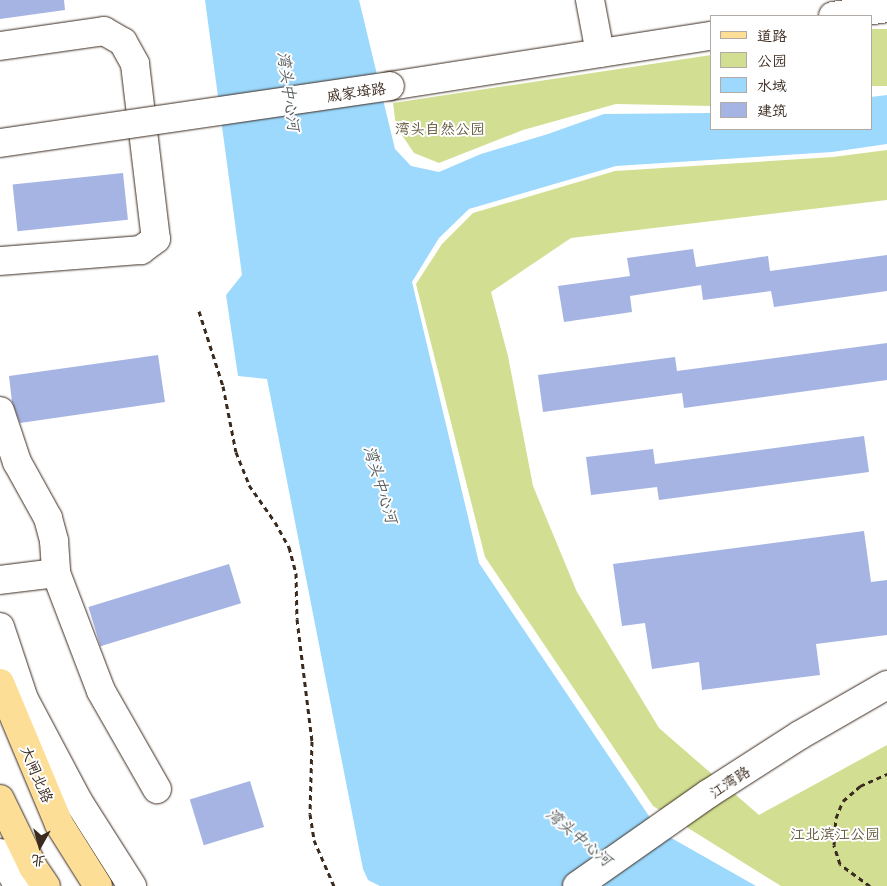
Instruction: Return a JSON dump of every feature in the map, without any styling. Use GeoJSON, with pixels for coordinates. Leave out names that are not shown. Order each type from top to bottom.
{"type":"FeatureCollection","features":[{"type":"Feature","properties":{"kind":"main road","name":"大闸北路"},"geometry":{"type":"LineString","coordinates":[[0,683],[59,824],[98,886]]}},
{"type":"Feature","properties":{"kind":"main road"},"geometry":{"type":"LineString","coordinates":[[0,799],[33,867],[46,886]]}},
{"type":"Feature","properties":{"kind":"street"},"geometry":{"type":"LineString","coordinates":[[590,0],[600,53]]}},
{"type":"Feature","properties":{"kind":"street"},"geometry":{"type":"LineString","coordinates":[[840,15],[887,8]]}},
{"type":"Feature","properties":{"kind":"street"},"geometry":{"type":"LineString","coordinates":[[0,46],[104,31],[123,42],[135,64],[156,239],[141,250],[0,261]]}},
{"type":"Feature","properties":{"kind":"street","name":"戚家𡍲路"},"geometry":{"type":"LineString","coordinates":[[0,143],[390,86],[710,36]]}},
{"type":"Feature","properties":{"kind":"street"},"geometry":{"type":"LineString","coordinates":[[0,411],[17,462],[48,518],[54,541],[56,573],[101,691],[157,789]]}},
{"type":"Feature","properties":{"kind":"street"},"geometry":{"type":"LineString","coordinates":[[0,580],[56,573]]}},
{"type":"Feature","properties":{"kind":"street"},"geometry":{"type":"LineString","coordinates":[[0,627],[24,700],[78,801],[132,886]]}},
{"type":"Feature","properties":{"kind":"street","name":"江湾路"},"geometry":{"type":"LineString","coordinates":[[577,886],[708,794],[800,735],[887,685]]}},
{"type":"Feature","properties":{"kind":"street"},"geometry":{"type":"LineString","coordinates":[[0,853],[18,886]]}},
{"type":"Feature","properties":{"kind":"path"},"geometry":{"type":"LineString","coordinates":[[199,311],[223,386],[240,460],[248,485],[275,522],[289,547],[296,573],[297,619],[312,740],[310,814],[314,840],[334,886]]}},
{"type":"Feature","properties":{"kind":"path"},"geometry":{"type":"LineString","coordinates":[[870,886],[840,864],[834,845],[836,818],[843,801],[860,786],[887,774]]}},
{"type":"Feature","properties":{"kind":"green space"},"geometry":{"type":"Polygon","coordinates":[[[872,29],[887,29],[887,86],[872,86],[872,29]]]}},
{"type":"Feature","properties":{"kind":"green space","name":"湾头自然公园"},"geometry":{"type":"Polygon","coordinates":[[[710,55],[710,106],[616,104],[523,130],[439,163],[414,153],[396,126],[393,103],[710,55]]]}},
{"type":"Feature","properties":{"kind":"green space","name":"江北滨江公园"},"geometry":{"type":"Polygon","coordinates":[[[887,150],[887,200],[571,238],[491,292],[508,356],[533,486],[577,592],[659,728],[759,815],[887,745],[887,886],[781,886],[653,806],[485,557],[416,284],[442,244],[473,213],[615,171],[833,157],[887,150]]]}},
{"type":"Feature","properties":{"kind":"water","name":"湾头中心河"},"geometry":{"type":"Polygon","coordinates":[[[205,0],[359,0],[395,149],[411,166],[439,172],[481,154],[548,134],[604,114],[710,113],[710,130],[872,130],[872,97],[887,95],[887,144],[832,152],[616,166],[469,209],[439,238],[412,282],[479,563],[659,831],[756,886],[380,886],[368,880],[363,869],[267,379],[238,376],[226,295],[242,275],[205,0]]]}},
{"type":"Feature","properties":{"kind":"building"},"geometry":{"type":"Polygon","coordinates":[[[0,0],[64,0],[65,10],[0,19],[0,0]]]}},
{"type":"Feature","properties":{"kind":"building"},"geometry":{"type":"Polygon","coordinates":[[[123,173],[128,220],[18,231],[13,185],[123,173]]]}},
{"type":"Feature","properties":{"kind":"building"},"geometry":{"type":"Polygon","coordinates":[[[693,249],[696,267],[768,256],[770,271],[887,255],[887,291],[774,307],[771,291],[703,300],[701,285],[630,296],[632,312],[564,322],[558,286],[630,276],[627,258],[693,249]]]}},
{"type":"Feature","properties":{"kind":"building"},"geometry":{"type":"Polygon","coordinates":[[[887,343],[887,380],[684,408],[682,393],[543,412],[538,375],[675,357],[677,371],[887,343]]]}},
{"type":"Feature","properties":{"kind":"building"},"geometry":{"type":"Polygon","coordinates":[[[158,355],[165,402],[20,423],[12,402],[9,376],[158,355]]]}},
{"type":"Feature","properties":{"kind":"building"},"geometry":{"type":"Polygon","coordinates":[[[864,436],[869,472],[659,500],[657,487],[591,495],[586,457],[653,449],[655,464],[864,436]]]}},
{"type":"Feature","properties":{"kind":"building"},"geometry":{"type":"Polygon","coordinates":[[[864,531],[871,582],[887,580],[887,635],[816,644],[820,675],[702,690],[699,662],[652,669],[645,623],[622,626],[613,564],[864,531]]]}},
{"type":"Feature","properties":{"kind":"building"},"geometry":{"type":"Polygon","coordinates":[[[229,564],[241,603],[100,646],[88,607],[229,564]]]}},
{"type":"Feature","properties":{"kind":"building"},"geometry":{"type":"Polygon","coordinates":[[[250,781],[264,827],[204,845],[190,799],[250,781]]]}}]}
